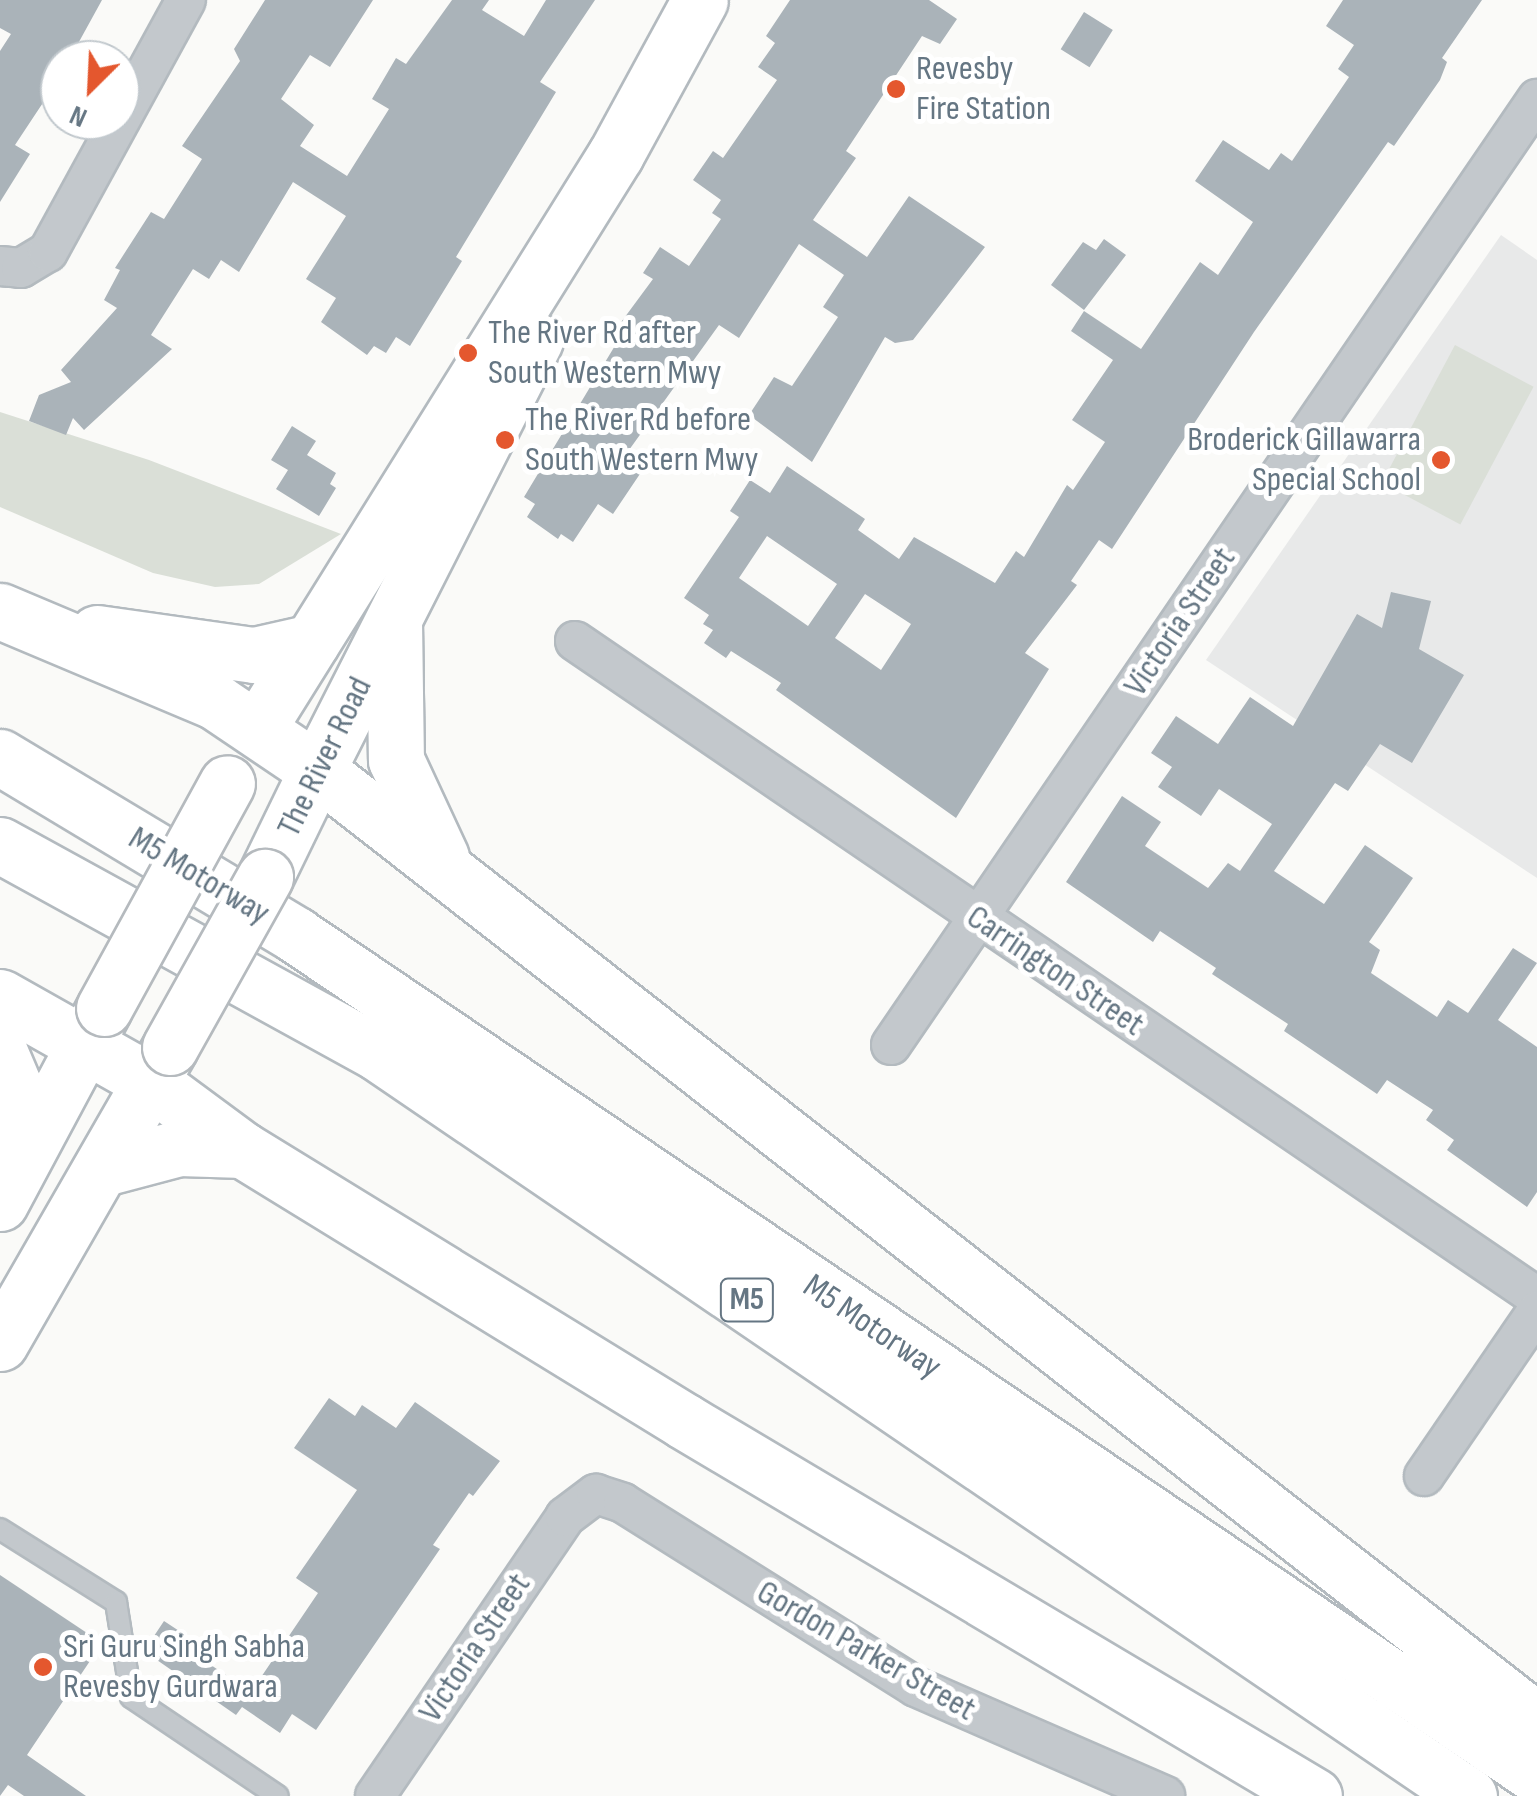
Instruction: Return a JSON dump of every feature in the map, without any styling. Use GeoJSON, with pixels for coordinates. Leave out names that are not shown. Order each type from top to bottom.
{"type":"FeatureCollection","features":[{"type":"Feature","properties":{"kind":"main road","name":"The River Road"},"geometry":{"type":"LineString","coordinates":[[12,1180],[258,728],[616,154],[700,0]]}},
{"type":"Feature","properties":{"kind":"main road","name":"The River Road"},"geometry":{"type":"LineString","coordinates":[[0,1343],[104,1168],[295,820],[539,331],[616,154]]}},
{"type":"Feature","properties":{"kind":"main road"},"geometry":{"type":"LineString","coordinates":[[17,619],[254,655],[312,642]]}},
{"type":"Feature","properties":{"kind":"main road"},"geometry":{"type":"LineString","coordinates":[[17,619],[216,702],[317,770],[1537,1721]]}},
{"type":"Feature","properties":{"kind":"main road"},"geometry":{"type":"LineString","coordinates":[[394,621],[396,760],[449,871]]}},
{"type":"Feature","properties":{"kind":"main road","name":"M5 Motorway"},"geometry":{"type":"LineString","coordinates":[[0,757],[296,935],[1537,1776]]}},
{"type":"Feature","properties":{"kind":"main road","name":"M5 Motorway"},"geometry":{"type":"LineString","coordinates":[[0,844],[378,1053],[1468,1796]]}},
{"type":"Feature","properties":{"kind":"main road"},"geometry":{"type":"LineString","coordinates":[[0,997],[94,1026],[161,1065],[244,1150],[1314,1796]]}},
{"type":"Feature","properties":{"kind":"main road"},"geometry":{"type":"LineString","coordinates":[[0,1053],[14,1086],[12,1180]]}},
{"type":"Feature","properties":{"kind":"main road"},"geometry":{"type":"LineString","coordinates":[[104,1168],[179,1148],[244,1150]]}},
{"type":"Feature","properties":{"kind":"street"},"geometry":{"type":"LineString","coordinates":[[10,267],[36,263],[58,236],[186,0]]}},
{"type":"Feature","properties":{"kind":"street","name":"Victoria Street"},"geometry":{"type":"LineString","coordinates":[[891,1045],[1537,99]]}},
{"type":"Feature","properties":{"kind":"street","name":"Carrington Street"},"geometry":{"type":"LineString","coordinates":[[575,641],[1537,1297]]}},
{"type":"Feature","properties":{"kind":"street"},"geometry":{"type":"LineString","coordinates":[[1424,1476],[1537,1311]]}},
{"type":"Feature","properties":{"kind":"street","name":"Gordon Parker Street"},"geometry":{"type":"LineString","coordinates":[[578,1503],[596,1494],[614,1498],[868,1661],[962,1710],[1165,1796]]}},
{"type":"Feature","properties":{"kind":"street","name":"Victoria Street"},"geometry":{"type":"LineString","coordinates":[[375,1796],[578,1503]]}},
{"type":"Feature","properties":{"kind":"lane"},"geometry":{"type":"LineString","coordinates":[[0,1529],[116,1602],[132,1697],[278,1796]]}},
{"type":"Feature","properties":{"kind":"shaded area","name":"Broderick Gillawarra Special School"},"geometry":{"type":"Polygon","coordinates":[[[1501,235],[1537,260],[1537,878],[1206,660],[1501,235]]]}},
{"type":"Feature","properties":{"kind":"shaded area"},"geometry":{"type":"Polygon","coordinates":[[[1455,345],[1534,387],[1460,525],[1382,483],[1455,345]]]}},
{"type":"Feature","properties":{"kind":"shaded area"},"geometry":{"type":"Polygon","coordinates":[[[0,412],[149,460],[341,534],[259,584],[215,587],[153,573],[0,507],[0,412]]]}},
{"type":"Feature","properties":{"kind":"building"},"geometry":{"type":"Polygon","coordinates":[[[0,0],[102,0],[80,40],[40,40],[40,107],[15,145],[30,154],[0,202],[0,51],[11,34],[0,28],[0,0]]]}},
{"type":"Feature","properties":{"kind":"building"},"geometry":{"type":"Polygon","coordinates":[[[265,0],[373,0],[330,67],[310,55],[281,99],[314,125],[300,146],[347,176],[389,109],[372,99],[396,58],[406,64],[452,0],[489,0],[482,10],[524,36],[546,0],[595,0],[540,82],[556,92],[456,257],[462,261],[410,346],[396,337],[386,353],[374,346],[367,355],[321,322],[336,298],[306,279],[346,216],[293,182],[239,272],[221,260],[209,279],[193,269],[151,335],[172,349],[84,430],[73,418],[66,435],[29,421],[39,395],[71,382],[61,370],[117,308],[104,300],[120,270],[115,268],[151,212],[164,219],[202,159],[182,146],[240,61],[234,49],[265,0]]]}},
{"type":"Feature","properties":{"kind":"building"},"geometry":{"type":"Polygon","coordinates":[[[790,0],[929,0],[957,19],[940,44],[922,36],[846,151],[856,158],[813,220],[867,257],[909,196],[985,247],[913,340],[895,343],[885,337],[812,462],[749,415],[774,377],[792,386],[838,317],[823,307],[844,275],[799,244],[739,338],[719,325],[629,450],[648,462],[613,514],[598,504],[573,542],[561,534],[558,539],[527,517],[535,504],[524,497],[625,329],[619,325],[653,279],[643,273],[660,247],[689,266],[721,219],[712,213],[721,200],[693,180],[713,151],[723,158],[777,80],[758,67],[775,43],[766,36],[790,0]]]}},
{"type":"Feature","properties":{"kind":"building"},"geometry":{"type":"Polygon","coordinates":[[[1343,0],[1482,0],[1442,58],[1447,62],[1440,80],[1394,146],[1388,142],[1254,332],[1112,549],[1099,540],[1071,581],[1077,585],[1025,653],[1049,669],[956,818],[776,690],[781,683],[731,651],[726,658],[704,643],[713,630],[703,624],[709,615],[684,598],[739,517],[730,511],[750,480],[770,493],[787,466],[865,519],[858,530],[899,559],[914,537],[995,583],[1016,551],[1024,557],[1067,485],[1073,490],[1105,442],[1072,420],[1113,360],[1071,331],[1084,311],[1141,349],[1200,262],[1218,275],[1253,222],[1195,181],[1223,140],[1269,170],[1281,153],[1292,161],[1349,77],[1338,69],[1354,45],[1326,26],[1343,0]],[[767,536],[739,578],[808,626],[837,584],[767,536]],[[865,594],[835,638],[881,670],[911,624],[865,594]]]}},
{"type":"Feature","properties":{"kind":"building"},"geometry":{"type":"Polygon","coordinates":[[[1084,12],[1113,30],[1090,67],[1061,49],[1084,12]]]}},
{"type":"Feature","properties":{"kind":"building"},"geometry":{"type":"Polygon","coordinates":[[[1104,239],[1126,255],[1084,310],[1051,285],[1083,242],[1096,250],[1104,239]]]}},
{"type":"Feature","properties":{"kind":"building"},"geometry":{"type":"Polygon","coordinates":[[[292,426],[316,441],[307,455],[336,473],[330,484],[336,488],[319,516],[276,489],[288,470],[271,460],[292,426]]]}},
{"type":"Feature","properties":{"kind":"building"},"geometry":{"type":"Polygon","coordinates":[[[1391,592],[1431,601],[1419,649],[1464,675],[1412,763],[1380,744],[1348,791],[1335,783],[1274,871],[1324,904],[1365,845],[1413,878],[1369,942],[1380,950],[1371,973],[1437,1017],[1448,1000],[1468,1013],[1513,948],[1537,963],[1498,1020],[1537,1047],[1537,1192],[1527,1207],[1447,1150],[1454,1140],[1426,1120],[1433,1110],[1387,1080],[1377,1094],[1284,1031],[1288,1024],[1212,974],[1216,968],[1160,931],[1153,942],[1066,882],[1122,796],[1161,822],[1145,846],[1208,888],[1228,863],[1240,871],[1272,824],[1219,789],[1201,816],[1158,787],[1172,767],[1151,753],[1176,716],[1218,744],[1250,697],[1293,726],[1357,614],[1382,628],[1391,592]]]}},
{"type":"Feature","properties":{"kind":"building"},"geometry":{"type":"Polygon","coordinates":[[[329,1398],[355,1416],[362,1405],[396,1428],[415,1402],[500,1461],[473,1496],[469,1493],[433,1545],[440,1549],[316,1730],[292,1714],[280,1733],[242,1707],[236,1715],[144,1651],[164,1621],[208,1650],[202,1659],[251,1692],[318,1593],[296,1578],[357,1490],[294,1448],[329,1398]]]}},
{"type":"Feature","properties":{"kind":"building","name":"Sri Guru Singh Sabha Revesby Gurdwara"},"geometry":{"type":"Polygon","coordinates":[[[0,1575],[102,1643],[27,1755],[86,1796],[24,1796],[8,1785],[0,1796],[0,1575]]]}},
{"type":"Feature","properties":{"kind":"place","name":"Revesby Fire Station"},"geometry":{"type":"Point","coordinates":[896,89]}},
{"type":"Feature","properties":{"kind":"place","name":"The River Rd after South Western Mwy"},"geometry":{"type":"Point","coordinates":[468,353]}},
{"type":"Feature","properties":{"kind":"place","name":"The River Rd before South Western Mwy"},"geometry":{"type":"Point","coordinates":[505,440]}},
{"type":"Feature","properties":{"kind":"place","name":"Broderick Gillawarra Special School"},"geometry":{"type":"Point","coordinates":[1441,460]}},
{"type":"Feature","properties":{"kind":"place","name":"Sri Guru Singh Sabha Revesby Gurdwara"},"geometry":{"type":"Point","coordinates":[43,1667]}}]}
